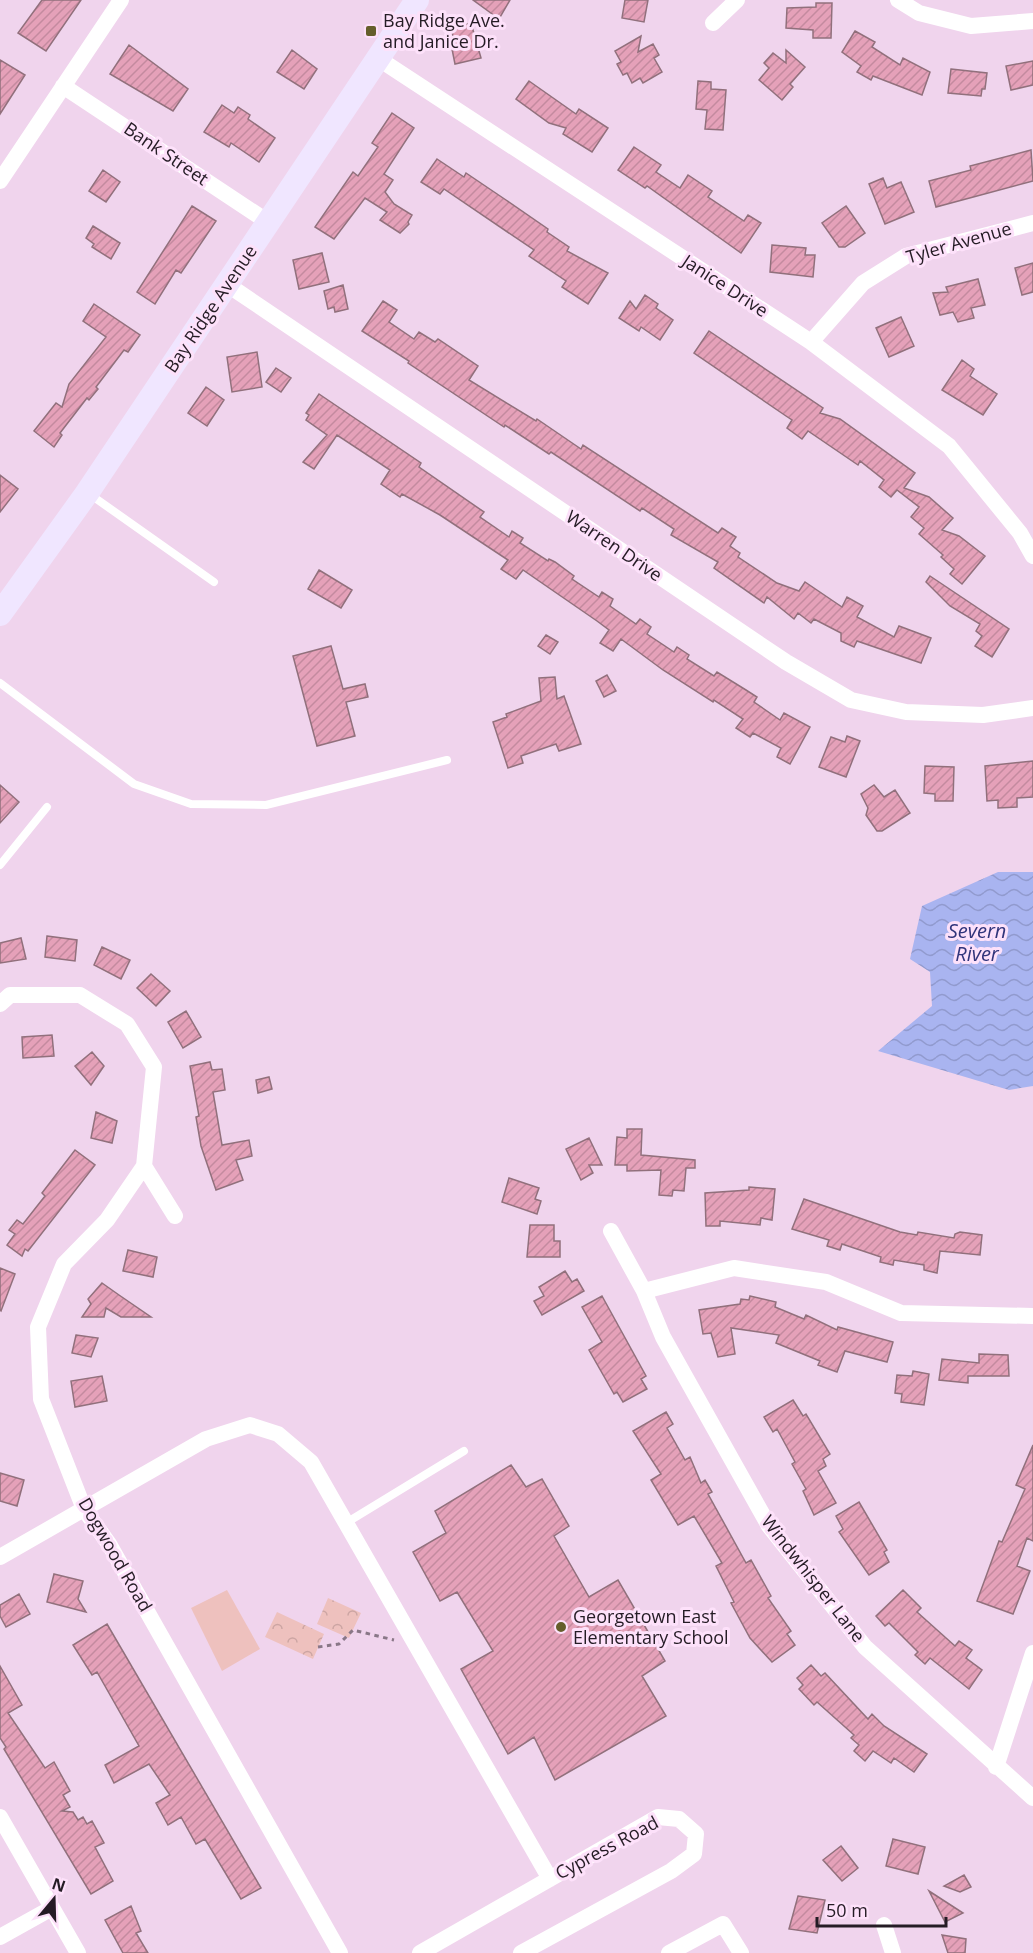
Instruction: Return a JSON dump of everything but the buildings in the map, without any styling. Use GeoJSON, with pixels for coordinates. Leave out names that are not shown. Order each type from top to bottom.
{"type":"FeatureCollection","features":[{"type":"Feature","properties":{"kind":"main road","name":"Bay Ridge Avenue"},"geometry":{"type":"LineString","coordinates":[[0,614],[87,493],[417,0]]}},
{"type":"Feature","properties":{"kind":"street"},"geometry":{"type":"LineString","coordinates":[[0,181],[121,0]]}},
{"type":"Feature","properties":{"kind":"street"},"geometry":{"type":"LineString","coordinates":[[713,23],[737,0]]}},
{"type":"Feature","properties":{"kind":"street"},"geometry":{"type":"LineString","coordinates":[[898,0],[919,13],[971,26],[1033,21]]}},
{"type":"Feature","properties":{"kind":"street","name":"Janice Drive"},"geometry":{"type":"LineString","coordinates":[[379,59],[811,342],[950,446],[1020,533],[1033,556]]}},
{"type":"Feature","properties":{"kind":"street","name":"Bank Street"},"geometry":{"type":"LineString","coordinates":[[63,86],[268,222]]}},
{"type":"Feature","properties":{"kind":"street","name":"Tyler Avenue"},"geometry":{"type":"LineString","coordinates":[[811,342],[863,283],[906,256],[1033,223]]}},
{"type":"Feature","properties":{"kind":"street","name":"Warren Drive"},"geometry":{"type":"LineString","coordinates":[[228,285],[786,662],[851,700],[906,712],[972,715],[1033,708]]}},
{"type":"Feature","properties":{"kind":"street","name":"Dogwood Road"},"geometry":{"type":"LineString","coordinates":[[0,1004],[10,995],[80,995],[127,1024],[154,1066],[144,1166],[107,1220],[64,1264],[38,1327],[41,1400],[84,1509],[109,1544],[340,1953]]}},
{"type":"Feature","properties":{"kind":"street"},"geometry":{"type":"LineString","coordinates":[[144,1166],[175,1216]]}},
{"type":"Feature","properties":{"kind":"street","name":"Windwhisper Lane"},"geometry":{"type":"LineString","coordinates":[[611,1232],[644,1291],[663,1337],[769,1526],[865,1647],[1033,1798]]}},
{"type":"Feature","properties":{"kind":"street"},"geometry":{"type":"LineString","coordinates":[[644,1291],[734,1268],[826,1282],[901,1313],[1033,1316]]}},
{"type":"Feature","properties":{"kind":"street"},"geometry":{"type":"LineString","coordinates":[[0,1557],[206,1439],[250,1425],[278,1434],[311,1462],[549,1879]]}},
{"type":"Feature","properties":{"kind":"street"},"geometry":{"type":"LineString","coordinates":[[996,1767],[1033,1653]]}},
{"type":"Feature","properties":{"kind":"street"},"geometry":{"type":"LineString","coordinates":[[0,1817],[78,1953]]}},
{"type":"Feature","properties":{"kind":"street","name":"Cypress Road"},"geometry":{"type":"LineString","coordinates":[[420,1953],[658,1817],[679,1819],[696,1834],[694,1854],[671,1871],[521,1953]]}},
{"type":"Feature","properties":{"kind":"street"},"geometry":{"type":"LineString","coordinates":[[0,1937],[52,1908]]}},
{"type":"Feature","properties":{"kind":"street"},"geometry":{"type":"LineString","coordinates":[[669,1953],[723,1924],[741,1953]]}},
{"type":"Feature","properties":{"kind":"street"},"geometry":{"type":"LineString","coordinates":[[884,1925],[893,1953]]}},
{"type":"Feature","properties":{"kind":"lane"},"geometry":{"type":"LineString","coordinates":[[87,493],[214,582]]}},
{"type":"Feature","properties":{"kind":"lane"},"geometry":{"type":"LineString","coordinates":[[0,683],[134,784],[191,804],[266,805],[447,760]]}},
{"type":"Feature","properties":{"kind":"lane"},"geometry":{"type":"LineString","coordinates":[[0,865],[46,807]]}},
{"type":"Feature","properties":{"kind":"lane"},"geometry":{"type":"LineString","coordinates":[[346,1523],[464,1451]]}},
{"type":"Feature","properties":{"kind":"path"},"geometry":{"type":"LineString","coordinates":[[318,1647],[339,1644],[353,1629],[400,1642]]}},
{"type":"Feature","properties":{"kind":"green space"},"geometry":{"type":"Polygon","coordinates":[[[227,1590],[260,1649],[222,1671],[191,1608],[227,1590]]]}},
{"type":"Feature","properties":{"kind":"green space"},"geometry":{"type":"Polygon","coordinates":[[[328,1598],[361,1613],[349,1638],[317,1624],[328,1598]]]}},
{"type":"Feature","properties":{"kind":"green space"},"geometry":{"type":"Polygon","coordinates":[[[277,1612],[324,1634],[313,1659],[265,1637],[277,1612]]]}},
{"type":"Feature","properties":{"kind":"water","name":"Severn River"},"geometry":{"type":"Polygon","coordinates":[[[998,872],[1033,872],[1033,1086],[1009,1090],[878,1051],[932,1006],[930,972],[910,959],[922,906],[998,872]]]}},
{"type":"Feature","properties":{"kind":"place","name":"Bay Ridge Ave. and Janice Dr."},"geometry":{"type":"Point","coordinates":[371,31]}},
{"type":"Feature","properties":{"kind":"place","name":"Georgetown East Elementary School"},"geometry":{"type":"Point","coordinates":[561,1627]}}]}
